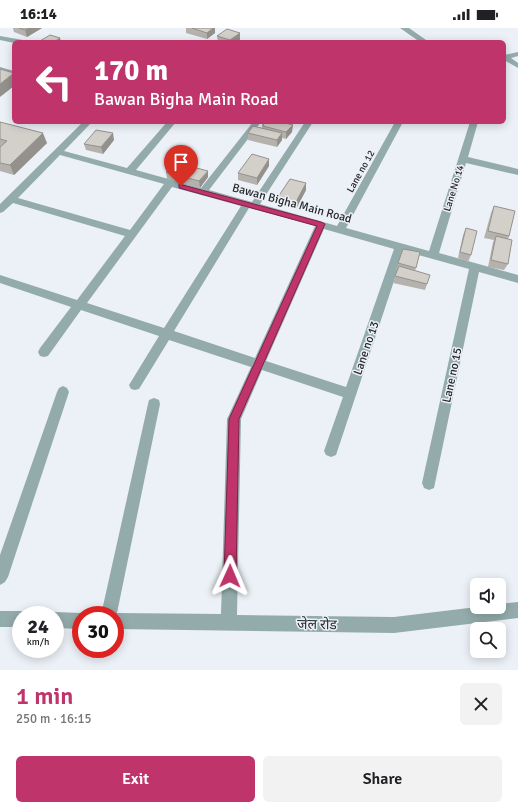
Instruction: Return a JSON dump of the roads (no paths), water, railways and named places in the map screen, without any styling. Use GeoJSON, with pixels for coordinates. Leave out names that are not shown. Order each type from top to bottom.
{"type":"FeatureCollection","features":[{"type":"Feature","properties":{"kind":"street"},"geometry":{"type":"LineString","coordinates":[[404,28],[418,40]]}},
{"type":"Feature","properties":{"kind":"street"},"geometry":{"type":"LineString","coordinates":[[0,38],[12,40]]}},
{"type":"Feature","properties":{"kind":"street"},"geometry":{"type":"LineString","coordinates":[[506,57],[518,54]]}},
{"type":"Feature","properties":{"kind":"street"},"geometry":{"type":"LineString","coordinates":[[506,58],[518,66]]}},
{"type":"Feature","properties":{"kind":"street"},"geometry":{"type":"LineString","coordinates":[[0,69],[12,72]]}},
{"type":"Feature","properties":{"kind":"street"},"geometry":{"type":"LineString","coordinates":[[0,210],[6,201],[86,124]]}},
{"type":"Feature","properties":{"kind":"street"},"geometry":{"type":"LineString","coordinates":[[129,172],[170,124]]}},
{"type":"Feature","properties":{"kind":"street"},"geometry":{"type":"LineString","coordinates":[[203,192],[256,124]]}},
{"type":"Feature","properties":{"kind":"street"},"geometry":{"type":"LineString","coordinates":[[135,385],[166,334],[250,205],[270,179],[308,124]]}},
{"type":"Feature","properties":{"kind":"street","name":"Lane no 12"},"geometry":{"type":"LineString","coordinates":[[340,230],[398,124]]}},
{"type":"Feature","properties":{"kind":"street","name":"Lane No 14"},"geometry":{"type":"LineString","coordinates":[[433,255],[473,124]]}},
{"type":"Feature","properties":{"kind":"street","name":"Bawan Bigha Main Road"},"geometry":{"type":"LineString","coordinates":[[58,152],[518,279]]}},
{"type":"Feature","properties":{"kind":"street"},"geometry":{"type":"LineString","coordinates":[[462,159],[518,172]]}},
{"type":"Feature","properties":{"kind":"street"},"geometry":{"type":"LineString","coordinates":[[44,352],[170,183]]}},
{"type":"Feature","properties":{"kind":"street"},"geometry":{"type":"LineString","coordinates":[[6,201],[132,234]]}},
{"type":"Feature","properties":{"kind":"street"},"geometry":{"type":"LineString","coordinates":[[229,623],[234,419],[321,224]]}},
{"type":"Feature","properties":{"kind":"street","name":"Lane no 13"},"geometry":{"type":"LineString","coordinates":[[331,451],[400,246]]}},
{"type":"Feature","properties":{"kind":"street","name":"Lane no 15"},"geometry":{"type":"LineString","coordinates":[[429,483],[475,266]]}},
{"type":"Feature","properties":{"kind":"street"},"geometry":{"type":"LineString","coordinates":[[0,279],[350,394]]}},
{"type":"Feature","properties":{"kind":"street"},"geometry":{"type":"LineString","coordinates":[[0,577],[63,392]]}},
{"type":"Feature","properties":{"kind":"street"},"geometry":{"type":"LineString","coordinates":[[111,606],[154,404]]}},
{"type":"Feature","properties":{"kind":"street","name":"जेल रोड"},"geometry":{"type":"LineString","coordinates":[[124,621],[394,625],[518,610]]}},
{"type":"Feature","properties":{"kind":"street"},"geometry":{"type":"LineString","coordinates":[[0,619],[12,619]]}}]}
